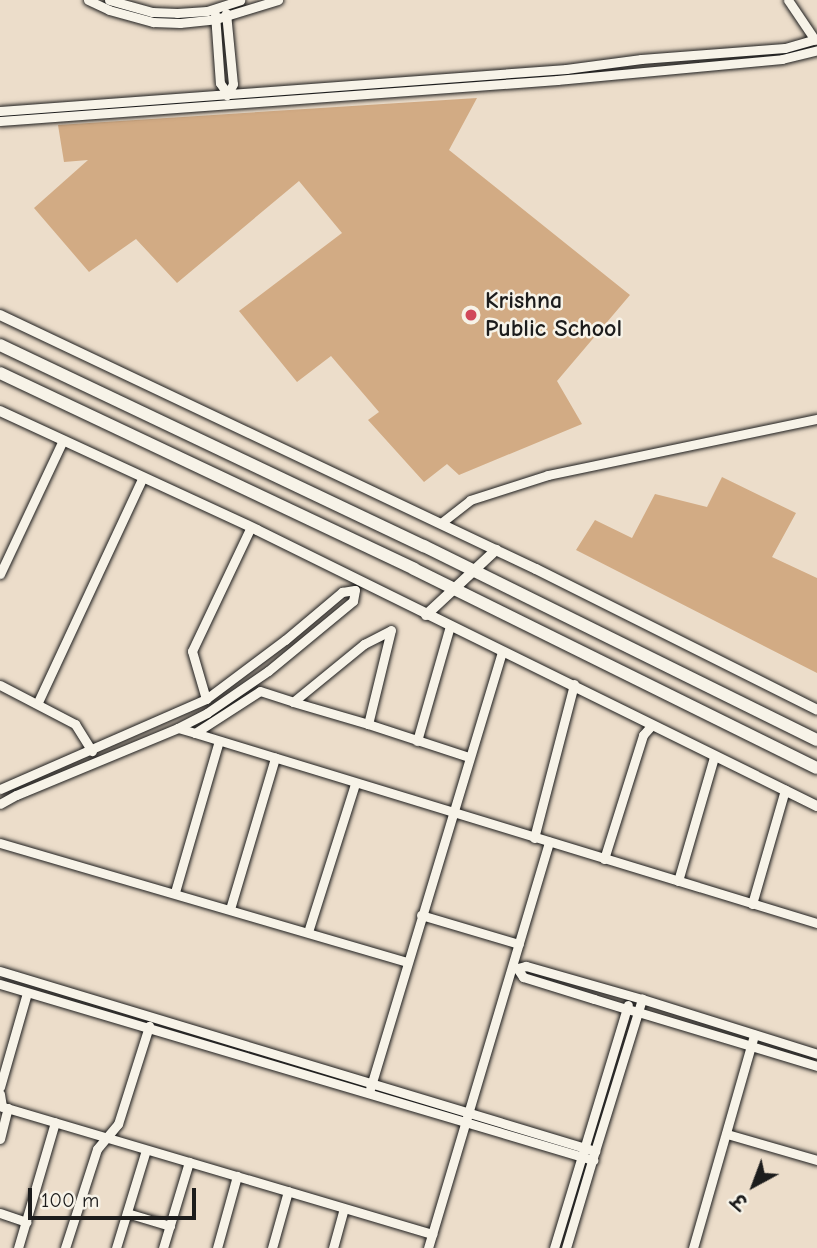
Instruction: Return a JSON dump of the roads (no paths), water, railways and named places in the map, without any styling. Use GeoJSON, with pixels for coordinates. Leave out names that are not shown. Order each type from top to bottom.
{"type":"FeatureCollection","features":[{"type":"Feature","properties":{"kind":"main road"},"geometry":{"type":"LineString","coordinates":[[0,345],[473,571],[817,740]]}},
{"type":"Feature","properties":{"kind":"main road"},"geometry":{"type":"LineString","coordinates":[[0,373],[453,589],[817,768]]}},
{"type":"Feature","properties":{"kind":"street"},"geometry":{"type":"LineString","coordinates":[[88,0],[109,10],[153,22],[180,23],[216,19],[278,0]]}},
{"type":"Feature","properties":{"kind":"street"},"geometry":{"type":"LineString","coordinates":[[109,0],[152,12],[177,13],[215,8],[240,0]]}},
{"type":"Feature","properties":{"kind":"street"},"geometry":{"type":"LineString","coordinates":[[788,0],[816,43]]}},
{"type":"Feature","properties":{"kind":"street"},"geometry":{"type":"LineString","coordinates":[[225,5],[233,84],[227,93]]}},
{"type":"Feature","properties":{"kind":"street"},"geometry":{"type":"LineString","coordinates":[[215,8],[220,83],[227,93],[228,104]]}},
{"type":"Feature","properties":{"kind":"street"},"geometry":{"type":"LineString","coordinates":[[0,111],[566,69],[816,43]]}},
{"type":"Feature","properties":{"kind":"street"},"geometry":{"type":"LineString","coordinates":[[0,121],[766,61],[816,43]]}},
{"type":"Feature","properties":{"kind":"street"},"geometry":{"type":"LineString","coordinates":[[0,315],[441,523],[817,710]]}},
{"type":"Feature","properties":{"kind":"street"},"geometry":{"type":"LineString","coordinates":[[0,411],[251,527],[360,586],[574,684],[714,757],[817,806]]}},
{"type":"Feature","properties":{"kind":"street"},"geometry":{"type":"LineString","coordinates":[[441,523],[470,500],[548,475],[817,419]]}},
{"type":"Feature","properties":{"kind":"street"},"geometry":{"type":"LineString","coordinates":[[0,574],[62,440]]}},
{"type":"Feature","properties":{"kind":"street"},"geometry":{"type":"LineString","coordinates":[[38,702],[143,477]]}},
{"type":"Feature","properties":{"kind":"street"},"geometry":{"type":"LineString","coordinates":[[206,699],[192,651],[251,527]]}},
{"type":"Feature","properties":{"kind":"street"},"geometry":{"type":"LineString","coordinates":[[426,615],[496,550]]}},
{"type":"Feature","properties":{"kind":"street"},"geometry":{"type":"LineString","coordinates":[[9,799],[1,786],[92,751],[206,699],[285,640],[342,592],[360,586]]}},
{"type":"Feature","properties":{"kind":"street"},"geometry":{"type":"LineString","coordinates":[[0,804],[178,728],[268,671],[353,601],[360,586]]}},
{"type":"Feature","properties":{"kind":"street"},"geometry":{"type":"LineString","coordinates":[[417,741],[450,626]]}},
{"type":"Feature","properties":{"kind":"street"},"geometry":{"type":"LineString","coordinates":[[293,702],[364,643],[391,630],[368,724]]}},
{"type":"Feature","properties":{"kind":"street"},"geometry":{"type":"LineString","coordinates":[[368,1094],[502,652]]}},
{"type":"Feature","properties":{"kind":"street"},"geometry":{"type":"LineString","coordinates":[[534,838],[574,684]]}},
{"type":"Feature","properties":{"kind":"street"},"geometry":{"type":"LineString","coordinates":[[0,685],[38,702],[75,724],[92,751]]}},
{"type":"Feature","properties":{"kind":"street"},"geometry":{"type":"LineString","coordinates":[[195,733],[260,691],[469,757]]}},
{"type":"Feature","properties":{"kind":"street"},"geometry":{"type":"LineString","coordinates":[[604,859],[643,735],[652,725]]}},
{"type":"Feature","properties":{"kind":"street"},"geometry":{"type":"LineString","coordinates":[[178,728],[817,923]]}},
{"type":"Feature","properties":{"kind":"street"},"geometry":{"type":"LineString","coordinates":[[175,892],[219,741]]}},
{"type":"Feature","properties":{"kind":"street"},"geometry":{"type":"LineString","coordinates":[[678,881],[714,757]]}},
{"type":"Feature","properties":{"kind":"street"},"geometry":{"type":"LineString","coordinates":[[230,909],[275,758]]}},
{"type":"Feature","properties":{"kind":"street"},"geometry":{"type":"LineString","coordinates":[[308,932],[355,784]]}},
{"type":"Feature","properties":{"kind":"street"},"geometry":{"type":"LineString","coordinates":[[752,904],[785,790]]}},
{"type":"Feature","properties":{"kind":"street"},"geometry":{"type":"LineString","coordinates":[[428,1248],[515,967],[519,944],[549,842]]}},
{"type":"Feature","properties":{"kind":"street"},"geometry":{"type":"LineString","coordinates":[[0,843],[407,962]]}},
{"type":"Feature","properties":{"kind":"street"},"geometry":{"type":"LineString","coordinates":[[421,915],[519,944]]}},
{"type":"Feature","properties":{"kind":"street"},"geometry":{"type":"LineString","coordinates":[[515,967],[526,966],[631,995],[817,1054]]}},
{"type":"Feature","properties":{"kind":"street"},"geometry":{"type":"LineString","coordinates":[[515,967],[523,976],[817,1066]]}},
{"type":"Feature","properties":{"kind":"street"},"geometry":{"type":"LineString","coordinates":[[0,971],[468,1112],[594,1156]]}},
{"type":"Feature","properties":{"kind":"street"},"geometry":{"type":"LineString","coordinates":[[0,984],[465,1124],[583,1152]]}},
{"type":"Feature","properties":{"kind":"street"},"geometry":{"type":"LineString","coordinates":[[0,1087],[27,993]]}},
{"type":"Feature","properties":{"kind":"street"},"geometry":{"type":"LineString","coordinates":[[554,1248],[631,995]]}},
{"type":"Feature","properties":{"kind":"street"},"geometry":{"type":"LineString","coordinates":[[566,1248],[642,999]]}},
{"type":"Feature","properties":{"kind":"street"},"geometry":{"type":"LineString","coordinates":[[65,1248],[97,1149],[118,1124],[151,1017]]}},
{"type":"Feature","properties":{"kind":"street"},"geometry":{"type":"LineString","coordinates":[[693,1248],[754,1035]]}},
{"type":"Feature","properties":{"kind":"street"},"geometry":{"type":"LineString","coordinates":[[0,1094],[4,1107],[0,1139]]}},
{"type":"Feature","properties":{"kind":"street"},"geometry":{"type":"LineString","coordinates":[[4,1107],[432,1234]]}},
{"type":"Feature","properties":{"kind":"street"},"geometry":{"type":"LineString","coordinates":[[18,1248],[55,1122]]}},
{"type":"Feature","properties":{"kind":"street"},"geometry":{"type":"LineString","coordinates":[[727,1133],[817,1160]]}},
{"type":"Feature","properties":{"kind":"street"},"geometry":{"type":"LineString","coordinates":[[116,1248],[146,1150]]}},
{"type":"Feature","properties":{"kind":"street"},"geometry":{"type":"LineString","coordinates":[[163,1248],[188,1162]]}},
{"type":"Feature","properties":{"kind":"street"},"geometry":{"type":"LineString","coordinates":[[217,1248],[237,1176]]}},
{"type":"Feature","properties":{"kind":"street"},"geometry":{"type":"LineString","coordinates":[[272,1248],[288,1191]]}},
{"type":"Feature","properties":{"kind":"street"},"geometry":{"type":"LineString","coordinates":[[333,1248],[344,1208]]}},
{"type":"Feature","properties":{"kind":"street"},"geometry":{"type":"LineString","coordinates":[[0,1213],[26,1222]]}},
{"type":"Feature","properties":{"kind":"street"},"geometry":{"type":"LineString","coordinates":[[127,1213],[170,1226]]}},
{"type":"Feature","properties":{"kind":"place","name":"Krishna Public School"},"geometry":{"type":"Point","coordinates":[471,315]}}]}
